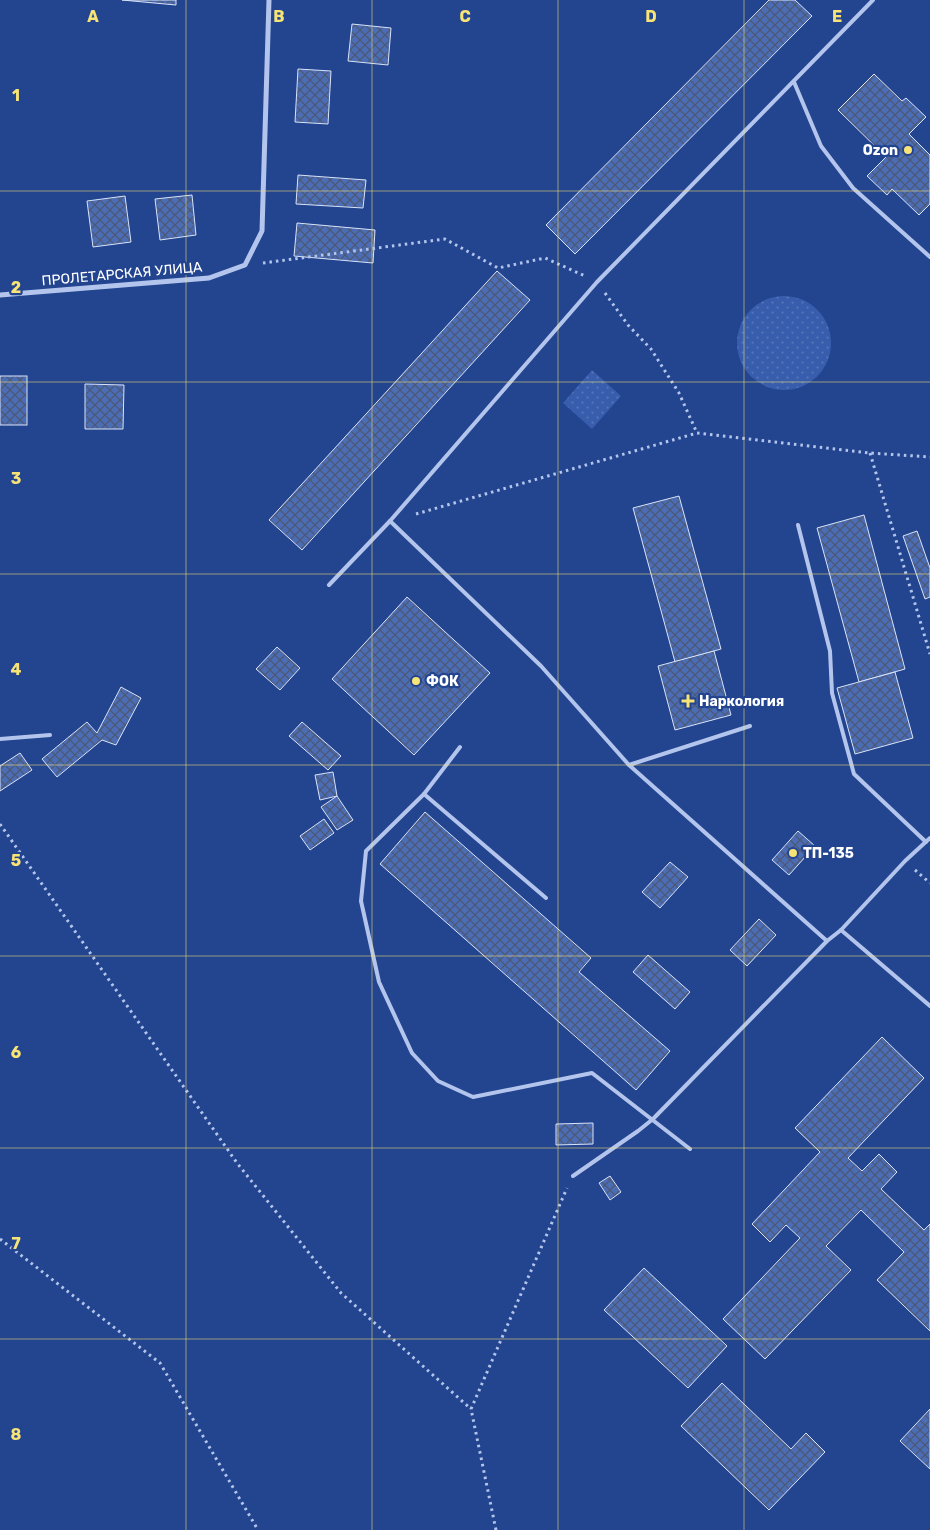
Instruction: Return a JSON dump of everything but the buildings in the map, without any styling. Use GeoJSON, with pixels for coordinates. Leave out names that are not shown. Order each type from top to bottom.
{"type":"FeatureCollection","features":[{"type":"Feature","properties":{"kind":"street"},"geometry":{"type":"LineString","coordinates":[[245,265],[262,231],[269,0]]}},
{"type":"Feature","properties":{"kind":"street","name":"ПРОЛЕТАРСКАЯ УЛИЦА"},"geometry":{"type":"LineString","coordinates":[[0,295],[209,278],[245,265]]}},
{"type":"Feature","properties":{"kind":"lane"},"geometry":{"type":"LineString","coordinates":[[329,585],[390,521],[597,282],[873,0]]}},
{"type":"Feature","properties":{"kind":"lane"},"geometry":{"type":"LineString","coordinates":[[794,82],[821,146],[853,188],[930,257]]}},
{"type":"Feature","properties":{"kind":"lane"},"geometry":{"type":"LineString","coordinates":[[390,521],[541,666],[629,765],[827,941]]}},
{"type":"Feature","properties":{"kind":"lane"},"geometry":{"type":"LineString","coordinates":[[798,525],[830,651],[832,692],[854,774],[926,842]]}},
{"type":"Feature","properties":{"kind":"lane"},"geometry":{"type":"LineString","coordinates":[[629,765],[750,726]]}},
{"type":"Feature","properties":{"kind":"lane"},"geometry":{"type":"LineString","coordinates":[[0,739],[50,735]]}},
{"type":"Feature","properties":{"kind":"lane"},"geometry":{"type":"LineString","coordinates":[[460,747],[424,794],[366,850],[361,902],[379,982],[412,1053],[438,1081],[473,1097],[592,1073],[690,1149]]}},
{"type":"Feature","properties":{"kind":"lane"},"geometry":{"type":"LineString","coordinates":[[424,794],[546,898]]}},
{"type":"Feature","properties":{"kind":"lane"},"geometry":{"type":"LineString","coordinates":[[573,1176],[638,1131],[652,1119],[827,941],[841,930],[905,861],[930,838]]}},
{"type":"Feature","properties":{"kind":"lane"},"geometry":{"type":"LineString","coordinates":[[841,930],[930,1006]]}},
{"type":"Feature","properties":{"kind":"path"},"geometry":{"type":"LineString","coordinates":[[245,265],[446,239]]}},
{"type":"Feature","properties":{"kind":"path"},"geometry":{"type":"LineString","coordinates":[[390,521],[697,433],[930,458]]}},
{"type":"Feature","properties":{"kind":"path"},"geometry":{"type":"LineString","coordinates":[[870,453],[930,654]]}},
{"type":"Feature","properties":{"kind":"path"},"geometry":{"type":"LineString","coordinates":[[0,824],[237,1163],[341,1293],[471,1409]]}},
{"type":"Feature","properties":{"kind":"path"},"geometry":{"type":"LineString","coordinates":[[905,861],[930,883]]}},
{"type":"Feature","properties":{"kind":"path"},"geometry":{"type":"LineString","coordinates":[[496,1530],[471,1409],[573,1176]]}},
{"type":"Feature","properties":{"kind":"path"},"geometry":{"type":"LineString","coordinates":[[0,1239],[160,1363],[258,1530]]}},
{"type":"Feature","properties":{"kind":"shaded area"},"geometry":{"type":"Polygon","coordinates":[[[784,296],[802,299],[818,309],[828,325],[831,343],[828,361],[818,377],[802,387],[784,390],[766,387],[750,377],[740,361],[737,343],[740,325],[750,309],[766,299],[784,296]]]}},
{"type":"Feature","properties":{"kind":"shaded area"},"geometry":{"type":"Polygon","coordinates":[[[592,370],[621,396],[592,429],[563,403],[592,370]]]}},
{"type":"Feature","properties":{"kind":"place","name":"Ozon"},"geometry":{"type":"Point","coordinates":[908,150]}},
{"type":"Feature","properties":{"kind":"place","name":"ФОК"},"geometry":{"type":"Point","coordinates":[416,681]}},
{"type":"Feature","properties":{"kind":"place","name":"Наркология"},"geometry":{"type":"Point","coordinates":[688,701]}},
{"type":"Feature","properties":{"kind":"place","name":"ТП-135"},"geometry":{"type":"Point","coordinates":[793,853]}}]}
